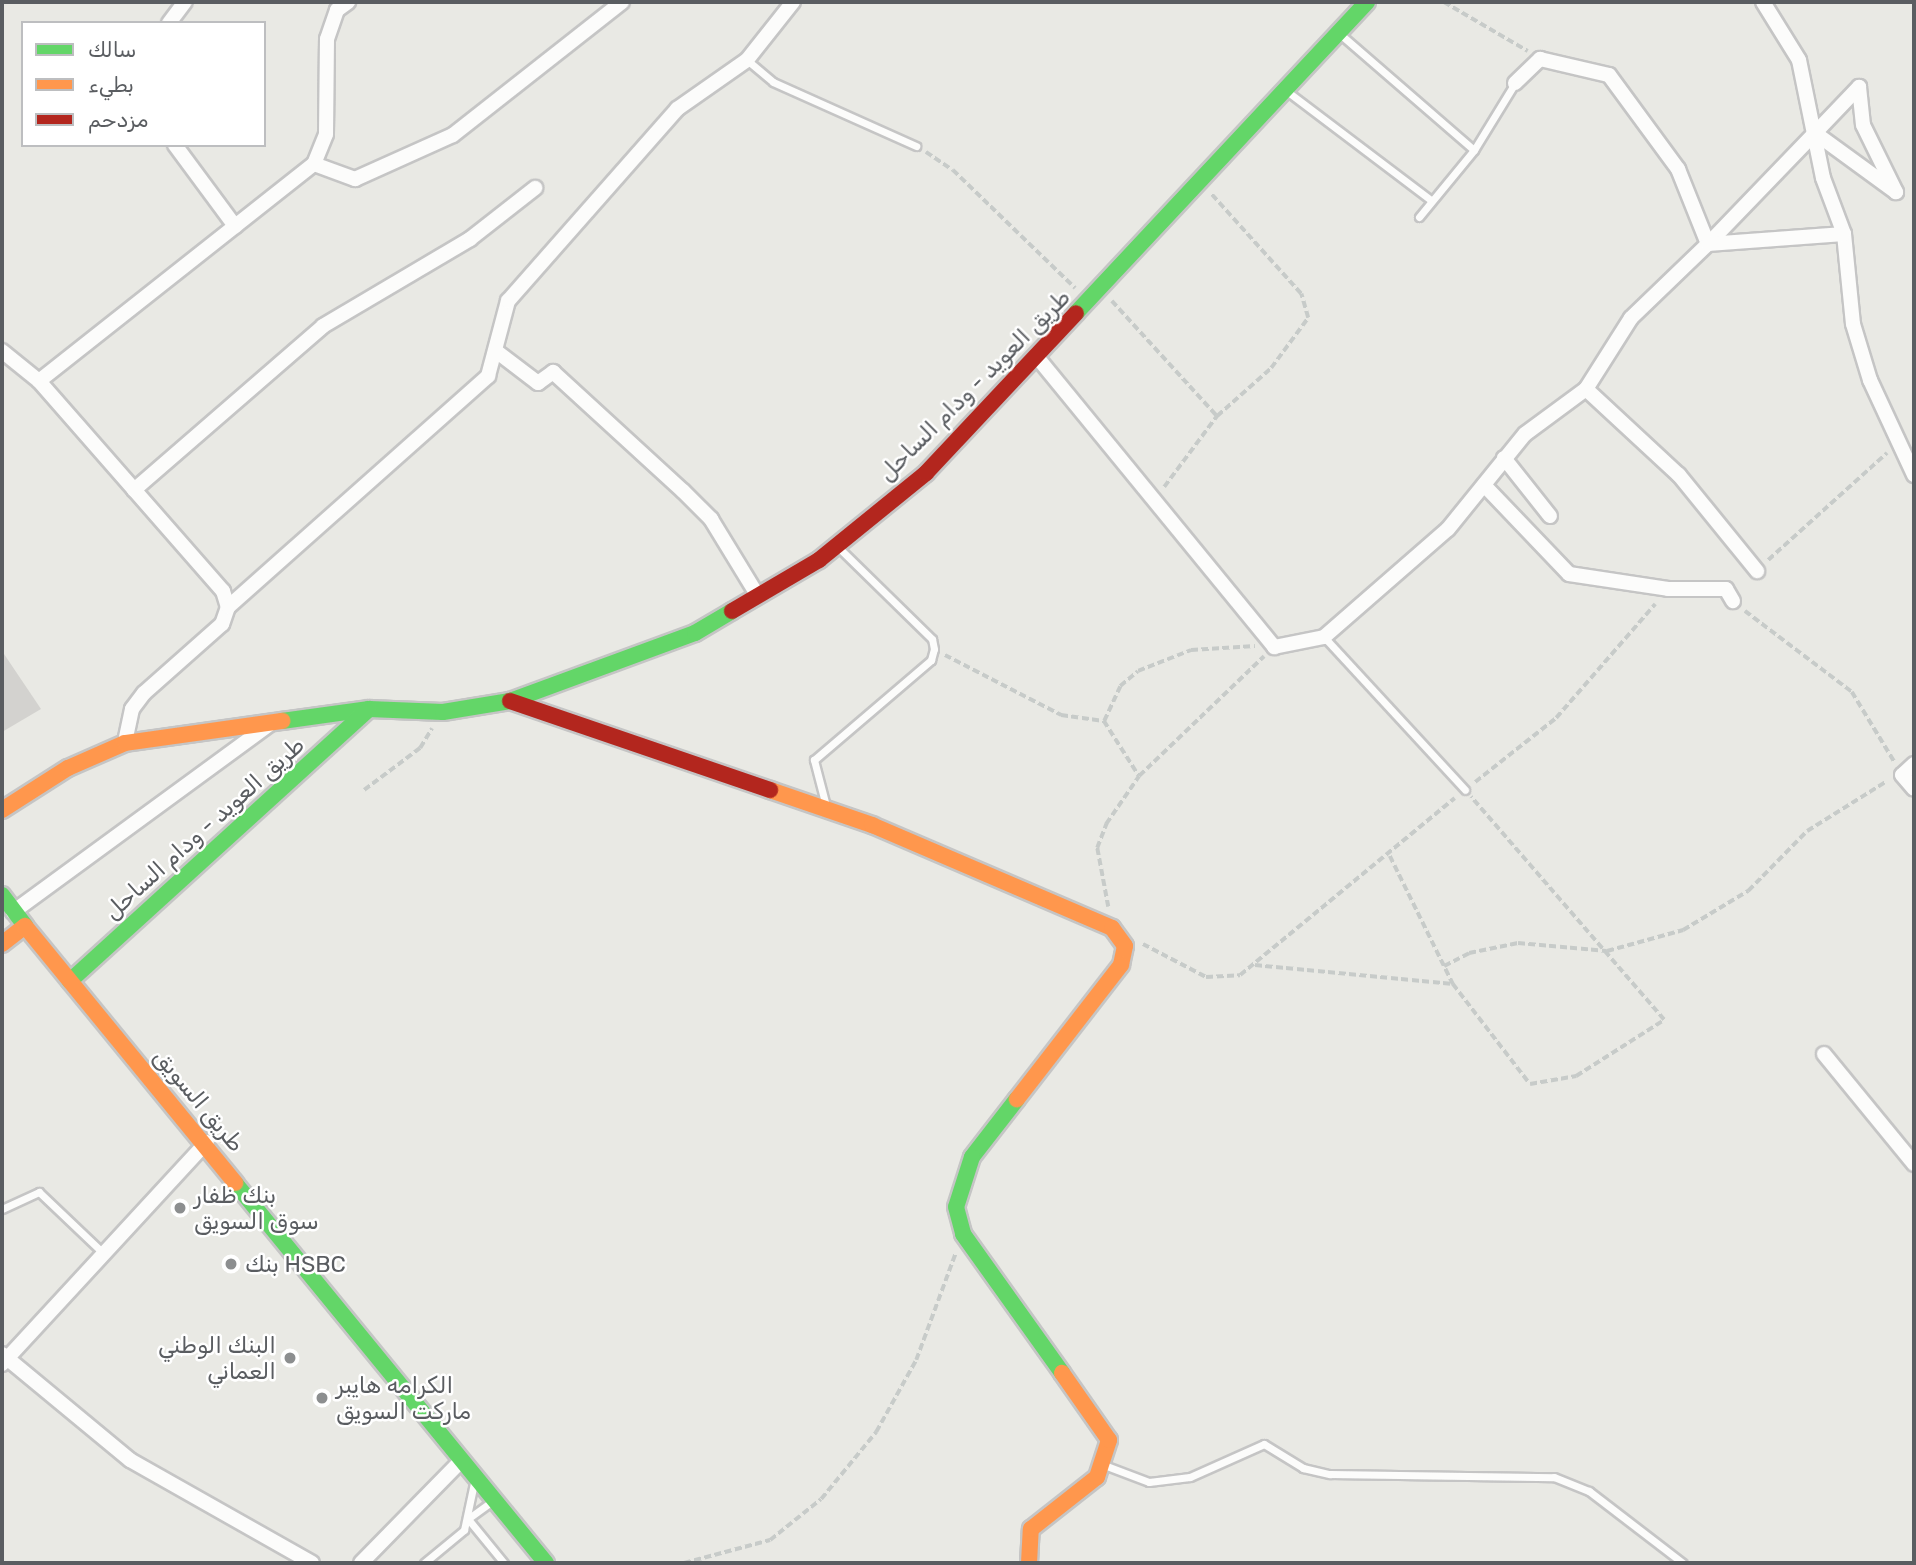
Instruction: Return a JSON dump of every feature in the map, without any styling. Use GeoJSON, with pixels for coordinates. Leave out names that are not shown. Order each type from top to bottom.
{"type":"FeatureCollection","features":[{"type":"Feature","properties":{"kind":"main road","name":"طريق العويد - ودام الساحل"},"geometry":{"type":"LineString","coordinates":[[2,810],[68,768],[125,743],[277,719],[369,709],[443,712],[510,701],[695,633],[758,596],[837,546],[926,473],[1288,92],[1367,2]]}},
{"type":"Feature","properties":{"kind":"main road"},"geometry":{"type":"LineString","coordinates":[[510,701],[827,810],[1112,928],[1125,946],[1121,965],[972,1157],[956,1207],[964,1234],[1094,1412],[1109,1440],[1103,1465],[1080,1495],[1031,1529],[1029,1563]]}},
{"type":"Feature","properties":{"kind":"main road","name":"طريق العويد - ودام الساحل"},"geometry":{"type":"LineString","coordinates":[[70,981],[369,709]]}},
{"type":"Feature","properties":{"kind":"main road","name":"طريق السويق"},"geometry":{"type":"LineString","coordinates":[[2,895],[70,981],[207,1142],[460,1462],[546,1563]]}},
{"type":"Feature","properties":{"kind":"main road"},"geometry":{"type":"LineString","coordinates":[[2,944],[25,926]]}},
{"type":"Feature","properties":{"kind":"street"},"geometry":{"type":"LineString","coordinates":[[171,21],[185,2]]}},
{"type":"Feature","properties":{"kind":"street"},"geometry":{"type":"LineString","coordinates":[[39,381],[314,164],[326,134],[327,39],[337,10],[348,2]]}},
{"type":"Feature","properties":{"kind":"street"},"geometry":{"type":"LineString","coordinates":[[314,164],[355,179],[453,135],[622,2]]}},
{"type":"Feature","properties":{"kind":"street"},"geometry":{"type":"LineString","coordinates":[[125,743],[132,709],[144,693],[222,624],[228,607],[488,376],[496,351],[504,307],[579,216],[677,108],[747,60],[793,2]]}},
{"type":"Feature","properties":{"kind":"street"},"geometry":{"type":"LineString","coordinates":[[1763,2],[1799,60],[1815,133],[1844,234],[1853,324],[1870,380],[1902,440],[1914,475]]}},
{"type":"Feature","properties":{"kind":"street"},"geometry":{"type":"LineString","coordinates":[[1515,83],[1540,59],[1609,75],[1678,169],[1708,244]]}},
{"type":"Feature","properties":{"kind":"street"},"geometry":{"type":"LineString","coordinates":[[1037,357],[1274,647],[1324,637],[1448,529],[1504,458],[1544,417],[1586,389],[1631,318],[1708,244],[1859,87],[1863,125],[1896,192],[1815,133]]}},
{"type":"Feature","properties":{"kind":"street"},"geometry":{"type":"LineString","coordinates":[[177,147],[236,226]]}},
{"type":"Feature","properties":{"kind":"street"},"geometry":{"type":"LineString","coordinates":[[134,490],[324,326],[470,239],[535,188]]}},
{"type":"Feature","properties":{"kind":"street"},"geometry":{"type":"LineString","coordinates":[[1708,244],[1844,234]]}},
{"type":"Feature","properties":{"kind":"street"},"geometry":{"type":"LineString","coordinates":[[2,351],[39,381],[223,591],[228,607]]}},
{"type":"Feature","properties":{"kind":"street"},"geometry":{"type":"LineString","coordinates":[[496,351],[538,383],[553,372],[683,491],[711,519],[758,596]]}},
{"type":"Feature","properties":{"kind":"street"},"geometry":{"type":"LineString","coordinates":[[1586,389],[1679,475],[1756,571]]}},
{"type":"Feature","properties":{"kind":"street"},"geometry":{"type":"LineString","coordinates":[[1504,458],[1550,516]]}},
{"type":"Feature","properties":{"kind":"street"},"geometry":{"type":"LineString","coordinates":[[1484,485],[1569,574],[1668,589],[1726,589],[1733,601]]}},
{"type":"Feature","properties":{"kind":"street"},"geometry":{"type":"LineString","coordinates":[[13,912],[277,719]]}},
{"type":"Feature","properties":{"kind":"street"},"geometry":{"type":"LineString","coordinates":[[1914,764],[1902,775],[1914,789]]}},
{"type":"Feature","properties":{"kind":"street"},"geometry":{"type":"LineString","coordinates":[[1824,1054],[1914,1164]]}},
{"type":"Feature","properties":{"kind":"street"},"geometry":{"type":"LineString","coordinates":[[207,1142],[3,1359],[130,1460],[312,1563]]}},
{"type":"Feature","properties":{"kind":"street"},"geometry":{"type":"LineString","coordinates":[[361,1563],[460,1462]]}},
{"type":"Feature","properties":{"kind":"lane"},"geometry":{"type":"LineString","coordinates":[[1340,33],[1474,150]]}},
{"type":"Feature","properties":{"kind":"lane"},"geometry":{"type":"LineString","coordinates":[[747,60],[773,82],[916,146]]}},
{"type":"Feature","properties":{"kind":"lane"},"geometry":{"type":"LineString","coordinates":[[1419,218],[1474,150],[1515,83]]}},
{"type":"Feature","properties":{"kind":"lane"},"geometry":{"type":"LineString","coordinates":[[1288,92],[1431,200]]}},
{"type":"Feature","properties":{"kind":"lane"},"geometry":{"type":"LineString","coordinates":[[827,810],[814,760],[931,660],[934,649],[932,639],[837,546]]}},
{"type":"Feature","properties":{"kind":"lane"},"geometry":{"type":"LineString","coordinates":[[1324,637],[1465,790]]}},
{"type":"Feature","properties":{"kind":"lane"},"geometry":{"type":"LineString","coordinates":[[2,1209],[39,1192],[104,1254]]}},
{"type":"Feature","properties":{"kind":"lane"},"geometry":{"type":"LineString","coordinates":[[1103,1465],[1149,1482],[1190,1477],[1264,1444],[1303,1468],[1330,1474],[1553,1477],[1590,1491],[1683,1563]]}},
{"type":"Feature","properties":{"kind":"lane"},"geometry":{"type":"LineString","coordinates":[[424,1563],[459,1537],[468,1519],[475,1479]]}},
{"type":"Feature","properties":{"kind":"lane"},"geometry":{"type":"LineString","coordinates":[[468,1519],[494,1502]]}},
{"type":"Feature","properties":{"kind":"lane"},"geometry":{"type":"LineString","coordinates":[[468,1519],[505,1563]]}},
{"type":"Feature","properties":{"kind":"path"},"geometry":{"type":"LineString","coordinates":[[1444,2],[1536,56]]}},
{"type":"Feature","properties":{"kind":"path"},"geometry":{"type":"LineString","coordinates":[[916,146],[953,170],[1089,302]]}},
{"type":"Feature","properties":{"kind":"path"},"geometry":{"type":"LineString","coordinates":[[1153,502],[1217,416],[1271,368],[1308,318],[1301,294],[1232,211],[1200,185]]}},
{"type":"Feature","properties":{"kind":"path"},"geometry":{"type":"LineString","coordinates":[[1101,289],[1217,416]]}},
{"type":"Feature","properties":{"kind":"path"},"geometry":{"type":"LineString","coordinates":[[1756,571],[1902,440]]}},
{"type":"Feature","properties":{"kind":"path"},"geometry":{"type":"LineString","coordinates":[[1274,647],[1139,776],[1106,824],[1097,848],[1112,928],[1206,977],[1240,975],[1254,965],[1556,718],[1668,589]]}},
{"type":"Feature","properties":{"kind":"path"},"geometry":{"type":"LineString","coordinates":[[1444,966],[1469,953],[1518,943],[1576,953],[1607,951],[1683,930],[1748,891],[1807,831],[1848,801],[1902,775],[1852,692],[1733,601]]}},
{"type":"Feature","properties":{"kind":"path"},"geometry":{"type":"LineString","coordinates":[[1104,721],[1119,686],[1138,671],[1191,650],[1274,647]]}},
{"type":"Feature","properties":{"kind":"path"},"geometry":{"type":"LineString","coordinates":[[934,649],[1061,715],[1104,721],[1139,776]]}},
{"type":"Feature","properties":{"kind":"path"},"geometry":{"type":"LineString","coordinates":[[363,790],[420,748],[443,712]]}},
{"type":"Feature","properties":{"kind":"path"},"geometry":{"type":"LineString","coordinates":[[1390,856],[1453,984],[1515,1072],[1530,1084],[1549,1085],[1576,1076],[1664,1020],[1465,790]]}},
{"type":"Feature","properties":{"kind":"path"},"geometry":{"type":"LineString","coordinates":[[1254,965],[1453,984]]}},
{"type":"Feature","properties":{"kind":"path"},"geometry":{"type":"LineString","coordinates":[[684,1563],[770,1541],[821,1499],[876,1432],[916,1360],[964,1234]]}},
{"type":"Feature","properties":{"kind":"building"},"geometry":{"type":"Polygon","coordinates":[[[2,651],[41,709],[2,732],[2,651]]]}},
{"type":"Feature","properties":{"kind":"traffic: fast"},"geometry":{"type":"LineString","coordinates":[[1076,313],[1367,2]]}},
{"type":"Feature","properties":{"kind":"traffic: fast"},"geometry":{"type":"LineString","coordinates":[[282,721],[369,709],[443,712],[510,701],[695,633],[732,611]]}},
{"type":"Feature","properties":{"kind":"traffic: fast"},"geometry":{"type":"LineString","coordinates":[[70,981],[369,709]]}},
{"type":"Feature","properties":{"kind":"traffic: fast"},"geometry":{"type":"LineString","coordinates":[[2,895],[25,926]]}},
{"type":"Feature","properties":{"kind":"traffic: fast"},"geometry":{"type":"LineString","coordinates":[[1017,1099],[972,1157],[956,1207],[963,1234],[1062,1373]]}},
{"type":"Feature","properties":{"kind":"traffic: fast"},"geometry":{"type":"LineString","coordinates":[[235,1183],[546,1563]]}},
{"type":"Feature","properties":{"kind":"traffic: slow"},"geometry":{"type":"LineString","coordinates":[[2,810],[68,768],[125,743],[282,721]]}},
{"type":"Feature","properties":{"kind":"traffic: slow"},"geometry":{"type":"LineString","coordinates":[[770,790],[872,825],[1112,928],[1125,946],[1121,965],[1017,1099]]}},
{"type":"Feature","properties":{"kind":"traffic: slow"},"geometry":{"type":"LineString","coordinates":[[2,944],[25,926],[235,1183]]}},
{"type":"Feature","properties":{"kind":"traffic: slow"},"geometry":{"type":"LineString","coordinates":[[1029,1563],[1031,1529],[1097,1477],[1109,1440],[1062,1373]]}},
{"type":"Feature","properties":{"kind":"traffic: jam"},"geometry":{"type":"LineString","coordinates":[[732,611],[819,560],[926,473],[1076,313]]}},
{"type":"Feature","properties":{"kind":"traffic: jam"},"geometry":{"type":"LineString","coordinates":[[510,701],[770,790]]}},
{"type":"Feature","properties":{"kind":"place","name":"بنك ظفار سوق السويق"},"geometry":{"type":"Point","coordinates":[180,1208]}},
{"type":"Feature","properties":{"kind":"place","name":"بنك HSBC"},"geometry":{"type":"Point","coordinates":[231,1264]}},
{"type":"Feature","properties":{"kind":"place","name":"البنك الوطني العماني"},"geometry":{"type":"Point","coordinates":[290,1358]}},
{"type":"Feature","properties":{"kind":"place","name":"الكرامه هايبر ماركت السويق"},"geometry":{"type":"Point","coordinates":[322,1398]}}]}
